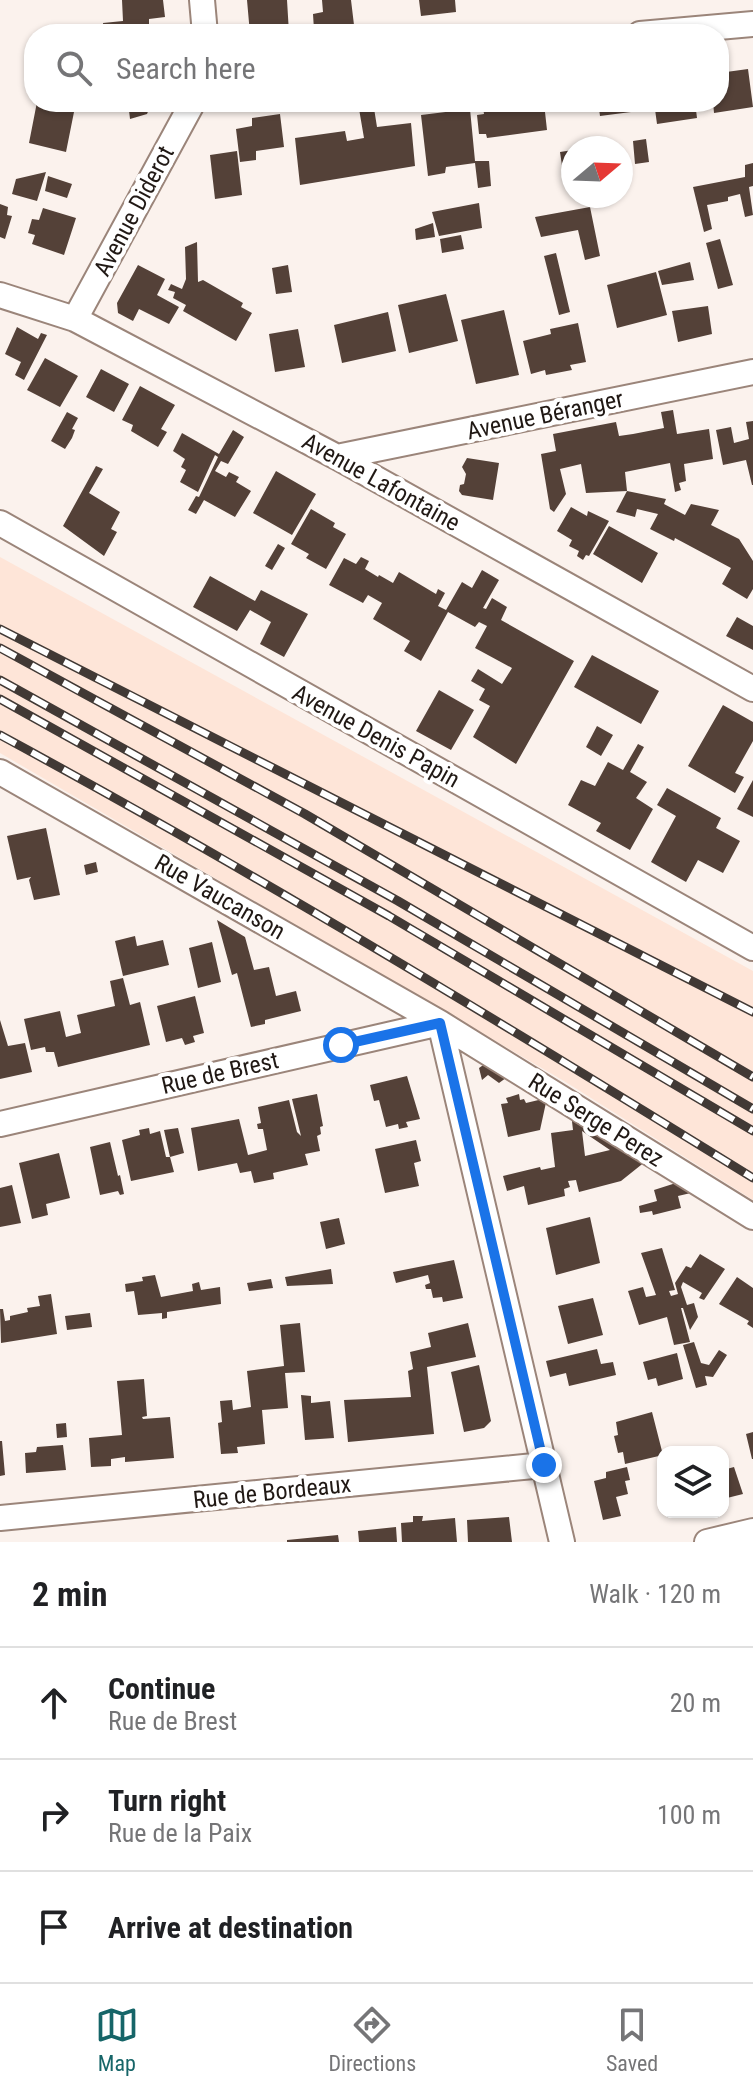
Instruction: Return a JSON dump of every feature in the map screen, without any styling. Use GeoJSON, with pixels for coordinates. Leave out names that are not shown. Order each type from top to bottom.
{"type":"FeatureCollection","features":[{"type":"Feature","properties":{"kind":"street"},"geometry":{"type":"LineString","coordinates":[[202,0],[204,24]]}},
{"type":"Feature","properties":{"kind":"street"},"geometry":{"type":"LineString","coordinates":[[729,26],[753,24]]}},
{"type":"Feature","properties":{"kind":"street","name":"Avenue Diderot"},"geometry":{"type":"LineString","coordinates":[[75,319],[188,112]]}},
{"type":"Feature","properties":{"kind":"street","name":"Avenue Lafontaine"},"geometry":{"type":"LineString","coordinates":[[0,295],[75,319],[337,457],[753,689]]}},
{"type":"Feature","properties":{"kind":"street","name":"Avenue Béranger"},"geometry":{"type":"LineString","coordinates":[[337,457],[753,372]]}},
{"type":"Feature","properties":{"kind":"street","name":"Avenue Denis Papin"},"geometry":{"type":"LineString","coordinates":[[0,523],[753,948]]}},
{"type":"Feature","properties":{"kind":"street","name":"Rue Vaucanson"},"geometry":{"type":"LineString","coordinates":[[0,772],[440,1023]]}},
{"type":"Feature","properties":{"kind":"street"},"geometry":{"type":"LineString","coordinates":[[440,1023],[562,1542]]}},
{"type":"Feature","properties":{"kind":"street","name":"Rue de Brest"},"geometry":{"type":"LineString","coordinates":[[0,1124],[440,1023]]}},
{"type":"Feature","properties":{"kind":"street","name":"Rue Serge Perez"},"geometry":{"type":"LineString","coordinates":[[440,1023],[753,1217]]}},
{"type":"Feature","properties":{"kind":"street","name":"Rue de Bordeaux"},"geometry":{"type":"LineString","coordinates":[[0,1518],[544,1465]]}},
{"type":"Feature","properties":{"kind":"street"},"geometry":{"type":"LineString","coordinates":[[707,1542],[753,1531]]}},
{"type":"Feature","properties":{"kind":"shaded area"},"geometry":{"type":"Polygon","coordinates":[[[0,557],[753,971],[753,1200],[564,1081],[0,753],[0,557]]]}},
{"type":"Feature","properties":{"kind":"building"},"geometry":{"type":"Polygon","coordinates":[[[122,0],[163,0],[165,17],[149,19],[149,24],[103,24],[123,21],[122,0]]]}},
{"type":"Feature","properties":{"kind":"building"},"geometry":{"type":"Polygon","coordinates":[[[247,0],[287,0],[288,24],[249,24],[247,0]]]}},
{"type":"Feature","properties":{"kind":"building"},"geometry":{"type":"Polygon","coordinates":[[[322,0],[351,0],[354,24],[314,24],[313,14],[323,12],[322,0]]]}},
{"type":"Feature","properties":{"kind":"building"},"geometry":{"type":"Polygon","coordinates":[[[419,0],[455,0],[456,12],[421,16],[419,0]]]}},
{"type":"Feature","properties":{"kind":"building"},"geometry":{"type":"Polygon","coordinates":[[[748,69],[753,107],[729,111],[729,72],[748,69]]]}},
{"type":"Feature","properties":{"kind":"building"},"geometry":{"type":"Polygon","coordinates":[[[35,112],[74,112],[66,152],[29,143],[35,112]]]}},
{"type":"Feature","properties":{"kind":"building"},"geometry":{"type":"Polygon","coordinates":[[[129,112],[148,112],[147,114],[130,119],[129,112]]]}},
{"type":"Feature","properties":{"kind":"building"},"geometry":{"type":"Polygon","coordinates":[[[360,112],[375,112],[377,127],[411,123],[415,166],[300,185],[295,138],[345,131],[347,141],[364,138],[360,112]]]}},
{"type":"Feature","properties":{"kind":"building"},"geometry":{"type":"Polygon","coordinates":[[[470,112],[475,161],[489,161],[491,186],[478,188],[475,163],[446,167],[445,173],[428,176],[421,115],[470,112]]]}},
{"type":"Feature","properties":{"kind":"building"},"geometry":{"type":"Polygon","coordinates":[[[545,112],[547,130],[487,138],[486,134],[479,134],[477,115],[545,112]]]}},
{"type":"Feature","properties":{"kind":"building"},"geometry":{"type":"Polygon","coordinates":[[[599,112],[631,112],[600,116],[599,112]]]}},
{"type":"Feature","properties":{"kind":"building"},"geometry":{"type":"Polygon","coordinates":[[[655,112],[696,112],[697,118],[657,124],[655,112]]]}},
{"type":"Feature","properties":{"kind":"building"},"geometry":{"type":"Polygon","coordinates":[[[280,114],[284,147],[256,151],[256,160],[240,162],[236,129],[252,126],[252,118],[280,114]]]}},
{"type":"Feature","properties":{"kind":"building"},"geometry":{"type":"Polygon","coordinates":[[[646,139],[649,162],[635,164],[633,141],[646,139]]]}},
{"type":"Feature","properties":{"kind":"building"},"geometry":{"type":"Polygon","coordinates":[[[237,151],[242,195],[215,199],[210,155],[237,151]]]}},
{"type":"Feature","properties":{"kind":"building"},"geometry":{"type":"Polygon","coordinates":[[[753,163],[753,186],[749,187],[753,215],[745,217],[740,194],[728,197],[728,201],[707,205],[712,229],[704,232],[693,187],[745,177],[745,165],[753,163]]]}},
{"type":"Feature","properties":{"kind":"building"},"geometry":{"type":"Polygon","coordinates":[[[46,172],[37,201],[12,194],[16,179],[46,172]]]}},
{"type":"Feature","properties":{"kind":"building"},"geometry":{"type":"Polygon","coordinates":[[[48,176],[72,184],[67,198],[45,191],[48,176]]]}},
{"type":"Feature","properties":{"kind":"building"},"geometry":{"type":"Polygon","coordinates":[[[479,203],[482,228],[439,236],[432,212],[479,203]]]}},
{"type":"Feature","properties":{"kind":"building"},"geometry":{"type":"Polygon","coordinates":[[[0,204],[8,207],[7,215],[12,216],[5,239],[0,237],[0,204]]]}},
{"type":"Feature","properties":{"kind":"building"},"geometry":{"type":"Polygon","coordinates":[[[43,208],[76,218],[64,255],[32,244],[35,235],[28,233],[32,219],[39,220],[43,208]]]}},
{"type":"Feature","properties":{"kind":"building"},"geometry":{"type":"Polygon","coordinates":[[[590,208],[600,256],[585,260],[578,230],[541,237],[535,217],[590,208]]]}},
{"type":"Feature","properties":{"kind":"building"},"geometry":{"type":"Polygon","coordinates":[[[433,223],[435,237],[416,240],[415,229],[433,223]]]}},
{"type":"Feature","properties":{"kind":"building"},"geometry":{"type":"Polygon","coordinates":[[[461,235],[464,249],[442,253],[440,239],[461,235]]]}},
{"type":"Feature","properties":{"kind":"building"},"geometry":{"type":"Polygon","coordinates":[[[720,239],[733,285],[718,289],[706,243],[720,239]]]}},
{"type":"Feature","properties":{"kind":"building"},"geometry":{"type":"Polygon","coordinates":[[[197,242],[198,282],[203,280],[243,303],[241,307],[252,313],[236,341],[183,311],[186,305],[173,298],[175,292],[168,290],[171,284],[182,289],[186,279],[185,247],[197,242]]]}},
{"type":"Feature","properties":{"kind":"building"},"geometry":{"type":"Polygon","coordinates":[[[556,253],[570,312],[559,315],[544,256],[556,253]]]}},
{"type":"Feature","properties":{"kind":"building"},"geometry":{"type":"Polygon","coordinates":[[[690,262],[694,280],[662,285],[658,271],[690,262]]]}},
{"type":"Feature","properties":{"kind":"building"},"geometry":{"type":"Polygon","coordinates":[[[138,265],[165,279],[157,295],[179,307],[169,324],[139,309],[133,321],[118,313],[117,303],[138,265]]]}},
{"type":"Feature","properties":{"kind":"building"},"geometry":{"type":"Polygon","coordinates":[[[288,265],[292,292],[276,294],[272,268],[288,265]]]}},
{"type":"Feature","properties":{"kind":"building"},"geometry":{"type":"Polygon","coordinates":[[[656,272],[667,315],[617,328],[607,285],[656,272]]]}},
{"type":"Feature","properties":{"kind":"building"},"geometry":{"type":"Polygon","coordinates":[[[446,294],[458,341],[409,353],[398,305],[446,294]]]}},
{"type":"Feature","properties":{"kind":"building"},"geometry":{"type":"Polygon","coordinates":[[[708,306],[712,334],[678,342],[672,311],[708,306]]]}},
{"type":"Feature","properties":{"kind":"building"},"geometry":{"type":"Polygon","coordinates":[[[504,310],[519,375],[476,384],[461,320],[504,310]]]}},
{"type":"Feature","properties":{"kind":"building"},"geometry":{"type":"Polygon","coordinates":[[[388,312],[396,351],[342,363],[334,325],[388,312]]]}},
{"type":"Feature","properties":{"kind":"building"},"geometry":{"type":"Polygon","coordinates":[[[578,323],[586,362],[570,365],[572,370],[546,375],[545,370],[531,374],[523,341],[551,334],[550,329],[578,323]]]}},
{"type":"Feature","properties":{"kind":"building"},"geometry":{"type":"Polygon","coordinates":[[[17,327],[38,339],[41,333],[47,335],[24,380],[15,375],[21,362],[5,354],[17,327]]]}},
{"type":"Feature","properties":{"kind":"building"},"geometry":{"type":"Polygon","coordinates":[[[298,329],[305,367],[275,372],[269,334],[298,329]]]}},
{"type":"Feature","properties":{"kind":"building"},"geometry":{"type":"Polygon","coordinates":[[[45,358],[78,376],[60,407],[27,390],[45,358]]]}},
{"type":"Feature","properties":{"kind":"building"},"geometry":{"type":"Polygon","coordinates":[[[101,369],[129,384],[114,412],[86,397],[101,369]]]}},
{"type":"Feature","properties":{"kind":"building"},"geometry":{"type":"Polygon","coordinates":[[[140,386],[175,405],[161,429],[167,432],[158,447],[131,431],[133,425],[122,420],[140,386]]]}},
{"type":"Feature","properties":{"kind":"building"},"geometry":{"type":"Polygon","coordinates":[[[673,410],[677,434],[709,429],[713,459],[684,464],[686,481],[679,483],[681,490],[675,492],[670,463],[625,472],[627,491],[586,493],[581,464],[560,469],[566,494],[554,512],[550,509],[541,454],[556,451],[553,434],[616,422],[619,436],[664,428],[661,412],[673,410]]]}},
{"type":"Feature","properties":{"kind":"building"},"geometry":{"type":"Polygon","coordinates":[[[67,412],[78,418],[65,449],[51,441],[67,412]]]}},
{"type":"Feature","properties":{"kind":"building"},"geometry":{"type":"Polygon","coordinates":[[[753,421],[752,485],[746,460],[723,465],[716,430],[731,427],[734,443],[749,439],[746,422],[753,421]]]}},
{"type":"Feature","properties":{"kind":"building"},"geometry":{"type":"Polygon","coordinates":[[[233,430],[244,437],[228,464],[221,461],[215,471],[226,477],[229,472],[239,477],[236,482],[251,491],[235,517],[204,500],[196,514],[188,510],[196,496],[199,497],[218,457],[215,455],[198,492],[180,482],[186,470],[181,467],[185,459],[173,451],[182,433],[219,454],[233,430]]]}},
{"type":"Feature","properties":{"kind":"building"},"geometry":{"type":"Polygon","coordinates":[[[467,458],[499,463],[493,500],[462,495],[459,491],[460,485],[464,484],[466,474],[462,467],[467,458]]]}},
{"type":"Feature","properties":{"kind":"building"},"geometry":{"type":"Polygon","coordinates":[[[96,466],[103,469],[89,493],[120,512],[111,529],[117,532],[104,556],[63,526],[96,466]]]}},
{"type":"Feature","properties":{"kind":"building"},"geometry":{"type":"Polygon","coordinates":[[[276,471],[316,494],[292,535],[253,513],[276,471]]]}},
{"type":"Feature","properties":{"kind":"building"},"geometry":{"type":"Polygon","coordinates":[[[627,491],[666,499],[664,504],[685,515],[691,504],[719,510],[711,525],[739,539],[753,561],[753,589],[747,599],[722,584],[731,568],[675,538],[674,541],[650,529],[658,514],[637,509],[635,517],[616,512],[627,491]]]}},
{"type":"Feature","properties":{"kind":"building"},"geometry":{"type":"Polygon","coordinates":[[[571,507],[587,516],[588,511],[609,521],[589,556],[586,555],[583,560],[577,556],[579,551],[569,546],[572,540],[557,531],[571,507]]]}},
{"type":"Feature","properties":{"kind":"building"},"geometry":{"type":"Polygon","coordinates":[[[311,509],[335,523],[333,527],[346,534],[326,569],[306,558],[309,554],[291,544],[311,509]]]}},
{"type":"Feature","properties":{"kind":"building"},"geometry":{"type":"Polygon","coordinates":[[[609,526],[658,553],[642,583],[593,554],[609,526]]]}},
{"type":"Feature","properties":{"kind":"building"},"geometry":{"type":"Polygon","coordinates":[[[278,544],[285,548],[272,570],[265,566],[278,544]]]}},
{"type":"Feature","properties":{"kind":"building"},"geometry":{"type":"Polygon","coordinates":[[[361,557],[369,561],[365,569],[378,577],[393,583],[399,572],[436,594],[438,589],[445,593],[438,606],[446,610],[462,582],[472,588],[482,570],[499,580],[483,608],[486,609],[492,598],[507,607],[501,620],[574,661],[516,764],[473,737],[490,706],[479,700],[485,689],[471,681],[478,669],[502,684],[512,668],[475,648],[487,626],[479,622],[475,627],[448,612],[421,661],[404,651],[410,641],[373,619],[382,603],[368,595],[363,603],[329,585],[344,558],[356,564],[361,557]]]}},
{"type":"Feature","properties":{"kind":"building"},"geometry":{"type":"Polygon","coordinates":[[[210,576],[255,601],[261,590],[308,614],[284,657],[260,644],[271,622],[250,610],[237,631],[193,607],[210,576]]]}},
{"type":"Feature","properties":{"kind":"building"},"geometry":{"type":"Polygon","coordinates":[[[737,617],[753,626],[753,650],[726,636],[737,617]]]}},
{"type":"Feature","properties":{"kind":"building"},"geometry":{"type":"Polygon","coordinates":[[[592,655],[659,691],[641,724],[574,687],[592,655]]]}},
{"type":"Feature","properties":{"kind":"building"},"geometry":{"type":"Polygon","coordinates":[[[439,690],[474,710],[451,750],[416,731],[439,690]]]}},
{"type":"Feature","properties":{"kind":"building"},"geometry":{"type":"Polygon","coordinates":[[[723,705],[753,722],[753,741],[735,773],[744,777],[735,793],[688,766],[723,705]]]}},
{"type":"Feature","properties":{"kind":"building"},"geometry":{"type":"Polygon","coordinates":[[[597,726],[613,735],[601,756],[586,747],[597,726]]]}},
{"type":"Feature","properties":{"kind":"building"},"geometry":{"type":"Polygon","coordinates":[[[638,744],[644,747],[630,772],[647,782],[636,798],[653,809],[630,850],[596,831],[601,823],[568,805],[581,780],[595,786],[608,762],[623,770],[638,744]]]}},
{"type":"Feature","properties":{"kind":"building"},"geometry":{"type":"Polygon","coordinates":[[[753,780],[753,817],[737,809],[753,780]]]}},
{"type":"Feature","properties":{"kind":"building"},"geometry":{"type":"Polygon","coordinates":[[[667,788],[721,818],[716,828],[740,841],[723,873],[698,860],[686,882],[651,862],[676,816],[657,805],[667,788]]]}},
{"type":"Feature","properties":{"kind":"building"},"geometry":{"type":"Polygon","coordinates":[[[46,828],[60,895],[34,900],[31,877],[17,880],[7,836],[46,828]]]}},
{"type":"Feature","properties":{"kind":"building"},"geometry":{"type":"Polygon","coordinates":[[[96,862],[98,872],[86,875],[84,865],[96,862]]]}},
{"type":"Feature","properties":{"kind":"building"},"geometry":{"type":"Polygon","coordinates":[[[217,920],[245,937],[254,970],[269,967],[276,996],[296,991],[301,1011],[265,1020],[265,1024],[251,1027],[237,973],[232,975],[217,920]]]}},
{"type":"Feature","properties":{"kind":"building"},"geometry":{"type":"Polygon","coordinates":[[[135,936],[137,946],[163,940],[169,965],[123,976],[115,941],[135,936]]]}},
{"type":"Feature","properties":{"kind":"building"},"geometry":{"type":"Polygon","coordinates":[[[212,942],[221,982],[198,988],[189,948],[212,942]]]}},
{"type":"Feature","properties":{"kind":"building"},"geometry":{"type":"Polygon","coordinates":[[[123,978],[130,1005],[140,1002],[150,1045],[58,1067],[54,1052],[46,1052],[45,1047],[31,1050],[24,1019],[60,1011],[66,1037],[81,1033],[77,1015],[115,1006],[110,981],[123,978]]]}},
{"type":"Feature","properties":{"kind":"building"},"geometry":{"type":"Polygon","coordinates":[[[195,996],[204,1033],[193,1036],[195,1042],[185,1045],[182,1038],[166,1042],[157,1006],[195,996]]]}},
{"type":"Feature","properties":{"kind":"building"},"geometry":{"type":"Polygon","coordinates":[[[0,1020],[8,1046],[25,1043],[32,1072],[0,1079],[0,1020]]]}},
{"type":"Feature","properties":{"kind":"building"},"geometry":{"type":"Polygon","coordinates":[[[489,1061],[510,1075],[499,1083],[488,1075],[482,1080],[479,1068],[489,1061]]]}},
{"type":"Feature","properties":{"kind":"building"},"geometry":{"type":"Polygon","coordinates":[[[407,1076],[420,1119],[406,1122],[408,1127],[399,1129],[398,1124],[386,1127],[379,1100],[374,1101],[370,1085],[407,1076]]]}},
{"type":"Feature","properties":{"kind":"building"},"geometry":{"type":"Polygon","coordinates":[[[317,1094],[323,1126],[320,1127],[321,1134],[317,1136],[320,1151],[305,1154],[308,1165],[273,1173],[274,1179],[254,1183],[251,1171],[240,1173],[237,1163],[198,1171],[191,1128],[239,1119],[248,1155],[267,1150],[263,1129],[258,1129],[257,1124],[261,1123],[258,1107],[289,1100],[297,1132],[301,1136],[292,1099],[317,1094]]]}},
{"type":"Feature","properties":{"kind":"building"},"geometry":{"type":"Polygon","coordinates":[[[519,1094],[520,1100],[524,1099],[526,1103],[547,1098],[540,1130],[508,1137],[501,1104],[508,1103],[506,1098],[519,1094]]]}},
{"type":"Feature","properties":{"kind":"building"},"geometry":{"type":"Polygon","coordinates":[[[571,1113],[646,1161],[621,1181],[579,1192],[576,1180],[568,1181],[570,1187],[564,1189],[565,1196],[528,1205],[524,1186],[507,1191],[503,1176],[540,1167],[541,1170],[555,1167],[551,1133],[573,1130],[571,1113]],[[582,1131],[585,1156],[610,1150],[582,1131]]]}},
{"type":"Feature","properties":{"kind":"building"},"geometry":{"type":"Polygon","coordinates":[[[149,1128],[150,1134],[160,1131],[166,1157],[170,1157],[174,1172],[131,1181],[122,1140],[140,1135],[139,1130],[149,1128]]]}},
{"type":"Feature","properties":{"kind":"building"},"geometry":{"type":"Polygon","coordinates":[[[178,1128],[184,1153],[170,1157],[164,1130],[178,1128]]]}},
{"type":"Feature","properties":{"kind":"building"},"geometry":{"type":"Polygon","coordinates":[[[416,1140],[421,1161],[414,1163],[419,1186],[385,1193],[375,1149],[416,1140]]]}},
{"type":"Feature","properties":{"kind":"building"},"geometry":{"type":"Polygon","coordinates":[[[110,1142],[124,1194],[120,1195],[118,1191],[100,1195],[90,1147],[110,1142]]]}},
{"type":"Feature","properties":{"kind":"building"},"geometry":{"type":"Polygon","coordinates":[[[59,1153],[70,1198],[46,1204],[48,1215],[32,1219],[19,1163],[59,1153]]]}},
{"type":"Feature","properties":{"kind":"building"},"geometry":{"type":"Polygon","coordinates":[[[679,1182],[695,1192],[678,1196],[681,1208],[653,1215],[652,1211],[640,1213],[639,1206],[657,1201],[654,1190],[679,1182]]]}},
{"type":"Feature","properties":{"kind":"building"},"geometry":{"type":"Polygon","coordinates":[[[12,1185],[21,1223],[0,1227],[0,1188],[12,1185]]]}},
{"type":"Feature","properties":{"kind":"building"},"geometry":{"type":"Polygon","coordinates":[[[590,1217],[600,1263],[556,1275],[546,1228],[590,1217]]]}},
{"type":"Feature","properties":{"kind":"building"},"geometry":{"type":"Polygon","coordinates":[[[339,1218],[345,1244],[326,1249],[320,1222],[339,1218]]]}},
{"type":"Feature","properties":{"kind":"building"},"geometry":{"type":"Polygon","coordinates":[[[662,1248],[675,1290],[669,1291],[671,1296],[678,1294],[675,1283],[686,1266],[691,1268],[700,1254],[725,1269],[704,1300],[699,1298],[702,1293],[683,1282],[681,1287],[687,1305],[694,1303],[698,1317],[690,1330],[681,1308],[690,1342],[674,1345],[667,1317],[639,1325],[628,1291],[643,1287],[646,1297],[656,1295],[641,1253],[662,1248]]]}},
{"type":"Feature","properties":{"kind":"building"},"geometry":{"type":"Polygon","coordinates":[[[454,1260],[463,1298],[443,1302],[442,1297],[433,1298],[431,1289],[426,1289],[425,1285],[430,1283],[428,1275],[396,1283],[393,1272],[454,1260]]]}},
{"type":"Feature","properties":{"kind":"building"},"geometry":{"type":"Polygon","coordinates":[[[331,1269],[333,1284],[287,1286],[285,1277],[331,1269]]]}},
{"type":"Feature","properties":{"kind":"building"},"geometry":{"type":"Polygon","coordinates":[[[155,1275],[161,1297],[193,1291],[192,1284],[199,1282],[201,1290],[220,1287],[221,1304],[167,1312],[167,1318],[162,1319],[162,1313],[138,1315],[134,1291],[126,1292],[125,1284],[155,1275]]]}},
{"type":"Feature","properties":{"kind":"building"},"geometry":{"type":"Polygon","coordinates":[[[737,1277],[753,1288],[753,1328],[747,1324],[749,1321],[719,1304],[737,1277]]]}},
{"type":"Feature","properties":{"kind":"building"},"geometry":{"type":"Polygon","coordinates":[[[271,1279],[273,1288],[249,1291],[247,1283],[271,1279]]]}},
{"type":"Feature","properties":{"kind":"building"},"geometry":{"type":"Polygon","coordinates":[[[51,1294],[57,1334],[1,1343],[0,1309],[3,1309],[5,1321],[10,1320],[10,1316],[28,1312],[27,1308],[40,1306],[38,1296],[51,1294]]]}},
{"type":"Feature","properties":{"kind":"building"},"geometry":{"type":"Polygon","coordinates":[[[593,1298],[603,1335],[568,1344],[558,1306],[593,1298]]]}},
{"type":"Feature","properties":{"kind":"building"},"geometry":{"type":"Polygon","coordinates":[[[90,1313],[92,1327],[67,1330],[65,1316],[90,1313]]]}},
{"type":"Feature","properties":{"kind":"building"},"geometry":{"type":"Polygon","coordinates":[[[300,1323],[305,1372],[285,1373],[288,1408],[262,1410],[265,1444],[237,1447],[238,1453],[221,1454],[218,1423],[222,1422],[220,1401],[232,1400],[233,1410],[251,1407],[247,1371],[284,1366],[280,1325],[300,1323]]]}},
{"type":"Feature","properties":{"kind":"building"},"geometry":{"type":"Polygon","coordinates":[[[468,1323],[476,1357],[427,1367],[434,1434],[348,1442],[344,1400],[411,1397],[408,1371],[413,1369],[410,1352],[431,1347],[428,1333],[468,1323]]]}},
{"type":"Feature","properties":{"kind":"building"},"geometry":{"type":"Polygon","coordinates":[[[694,1342],[701,1363],[709,1365],[719,1350],[727,1355],[713,1377],[705,1376],[707,1385],[696,1388],[683,1345],[694,1342]]]}},
{"type":"Feature","properties":{"kind":"building"},"geometry":{"type":"Polygon","coordinates":[[[597,1349],[601,1364],[613,1362],[616,1375],[569,1386],[566,1373],[550,1377],[546,1361],[597,1349]]]}},
{"type":"Feature","properties":{"kind":"building"},"geometry":{"type":"Polygon","coordinates":[[[677,1353],[683,1379],[658,1386],[656,1378],[648,1380],[643,1362],[677,1353]]]}},
{"type":"Feature","properties":{"kind":"building"},"geometry":{"type":"Polygon","coordinates":[[[479,1365],[491,1421],[484,1428],[464,1432],[451,1372],[479,1365]]]}},
{"type":"Feature","properties":{"kind":"building"},"geometry":{"type":"Polygon","coordinates":[[[144,1379],[147,1416],[142,1417],[170,1417],[174,1458],[125,1462],[125,1457],[111,1459],[111,1466],[91,1467],[89,1438],[122,1435],[117,1381],[144,1379]]]}},
{"type":"Feature","properties":{"kind":"building"},"geometry":{"type":"Polygon","coordinates":[[[301,1395],[311,1396],[311,1403],[330,1401],[334,1438],[305,1440],[301,1395]]]}},
{"type":"Feature","properties":{"kind":"building"},"geometry":{"type":"Polygon","coordinates":[[[652,1412],[661,1446],[657,1446],[657,1456],[625,1464],[623,1452],[618,1453],[614,1436],[618,1435],[616,1422],[652,1412]]]}},
{"type":"Feature","properties":{"kind":"building"},"geometry":{"type":"Polygon","coordinates":[[[66,1423],[67,1437],[57,1438],[56,1424],[66,1423]]]}},
{"type":"Feature","properties":{"kind":"building"},"geometry":{"type":"Polygon","coordinates":[[[753,1432],[753,1459],[752,1459],[746,1434],[753,1432]]]}},
{"type":"Feature","properties":{"kind":"building"},"geometry":{"type":"Polygon","coordinates":[[[0,1441],[5,1475],[0,1476],[0,1441]]]}},
{"type":"Feature","properties":{"kind":"building"},"geometry":{"type":"Polygon","coordinates":[[[63,1445],[66,1470],[26,1473],[25,1453],[36,1452],[37,1447],[63,1445]]]}},
{"type":"Feature","properties":{"kind":"building"},"geometry":{"type":"Polygon","coordinates":[[[627,1467],[630,1480],[625,1481],[628,1494],[616,1497],[621,1516],[603,1520],[594,1481],[606,1478],[606,1472],[627,1467]]]}},
{"type":"Feature","properties":{"kind":"building"},"geometry":{"type":"Polygon","coordinates":[[[734,1467],[743,1494],[729,1498],[729,1468],[734,1467]]]}},
{"type":"Feature","properties":{"kind":"building"},"geometry":{"type":"Polygon","coordinates":[[[413,1516],[423,1516],[422,1521],[455,1518],[457,1542],[402,1542],[401,1523],[413,1522],[413,1516]]]}},
{"type":"Feature","properties":{"kind":"building"},"geometry":{"type":"Polygon","coordinates":[[[509,1517],[512,1542],[468,1542],[467,1520],[509,1517]]]}},
{"type":"Feature","properties":{"kind":"building"},"geometry":{"type":"Polygon","coordinates":[[[396,1527],[397,1542],[359,1542],[358,1531],[396,1527]]]}},
{"type":"Feature","properties":{"kind":"building"},"geometry":{"type":"Polygon","coordinates":[[[338,1535],[339,1542],[287,1542],[287,1540],[338,1535]]]}},
{"type":"Feature","properties":{"kind":"railway"},"geometry":{"type":"LineString","coordinates":[[0,629],[753,1012]]}},
{"type":"Feature","properties":{"kind":"railway"},"geometry":{"type":"LineString","coordinates":[[0,648],[305,814],[753,1077]]}},
{"type":"Feature","properties":{"kind":"railway"},"geometry":{"type":"LineString","coordinates":[[0,680],[398,901],[753,1109]]}},
{"type":"Feature","properties":{"kind":"railway"},"geometry":{"type":"LineString","coordinates":[[0,699],[389,916],[753,1131]]}},
{"type":"Feature","properties":{"kind":"railway"},"geometry":{"type":"LineString","coordinates":[[0,735],[285,895],[753,1178]]}},
{"type":"Feature","properties":{"kind":"route"},"geometry":{"type":"LineString","coordinates":[[341,1045],[440,1023],[544,1465]]}}]}
